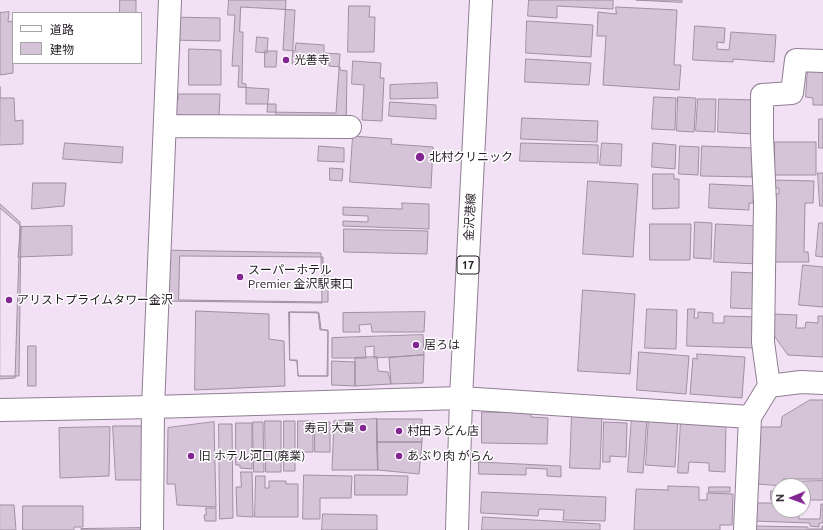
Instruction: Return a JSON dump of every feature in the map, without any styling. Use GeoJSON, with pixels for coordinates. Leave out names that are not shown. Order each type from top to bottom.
{"type":"FeatureCollection","features":[{"type":"Feature","properties":{"kind":"street"},"geometry":{"type":"LineString","coordinates":[[152,530],[153,407],[170,0]]}},
{"type":"Feature","properties":{"kind":"street","name":"金沢港線"},"geometry":{"type":"LineString","coordinates":[[457,530],[461,398],[482,0]]}},
{"type":"Feature","properties":{"kind":"street"},"geometry":{"type":"LineString","coordinates":[[745,530],[750,417],[769,386],[763,342],[765,203],[762,95],[792,93],[796,60],[823,61]]}},
{"type":"Feature","properties":{"kind":"street"},"geometry":{"type":"LineString","coordinates":[[164,126],[350,127]]}},
{"type":"Feature","properties":{"kind":"street"},"geometry":{"type":"LineString","coordinates":[[769,386],[801,382],[823,383]]}},
{"type":"Feature","properties":{"kind":"street"},"geometry":{"type":"LineString","coordinates":[[0,410],[461,398],[750,417]]}},
{"type":"Feature","properties":{"kind":"building"},"geometry":{"type":"Polygon","coordinates":[[[120,0],[136,0],[136,12],[120,12],[120,0]]]}},
{"type":"Feature","properties":{"kind":"building","name":"光善寺"},"geometry":{"type":"Polygon","coordinates":[[[229,0],[286,0],[283,50],[295,51],[296,43],[324,45],[324,53],[340,54],[336,113],[267,112],[269,89],[238,87],[239,66],[232,66],[235,15],[228,15],[229,0]],[[257,37],[256,52],[267,53],[268,38],[257,37]]]}},
{"type":"Feature","properties":{"kind":"building"},"geometry":{"type":"Polygon","coordinates":[[[529,0],[613,0],[613,9],[557,6],[557,18],[528,16],[529,0]]]}},
{"type":"Feature","properties":{"kind":"building"},"geometry":{"type":"Polygon","coordinates":[[[636,0],[682,0],[682,2],[636,0]]]}},
{"type":"Feature","properties":{"kind":"building"},"geometry":{"type":"Polygon","coordinates":[[[349,6],[370,6],[369,17],[375,17],[374,52],[348,52],[349,6]]]}},
{"type":"Feature","properties":{"kind":"building","name":"光善寺"},"geometry":{"type":"Polygon","coordinates":[[[241,7],[295,10],[292,64],[304,64],[304,57],[329,59],[329,66],[340,67],[340,70],[347,71],[346,133],[276,131],[276,104],[246,104],[246,84],[242,83],[243,32],[240,32],[241,7]]]}},
{"type":"Feature","properties":{"kind":"building"},"geometry":{"type":"Polygon","coordinates":[[[616,7],[677,10],[674,65],[681,65],[679,90],[603,85],[606,36],[597,36],[598,12],[616,14],[616,7]]]}},
{"type":"Feature","properties":{"kind":"building"},"geometry":{"type":"Polygon","coordinates":[[[9,12],[8,22],[12,21],[13,73],[0,75],[0,13],[9,12]]]}},
{"type":"Feature","properties":{"kind":"building"},"geometry":{"type":"Polygon","coordinates":[[[169,17],[220,18],[220,41],[169,40],[169,17]]]}},
{"type":"Feature","properties":{"kind":"building"},"geometry":{"type":"Polygon","coordinates":[[[527,21],[593,25],[591,57],[526,53],[527,21]]]}},
{"type":"Feature","properties":{"kind":"building"},"geometry":{"type":"Polygon","coordinates":[[[695,26],[725,28],[724,43],[717,42],[717,49],[729,50],[731,32],[776,35],[774,62],[733,59],[733,62],[693,60],[695,26]]]}},
{"type":"Feature","properties":{"kind":"building"},"geometry":{"type":"Polygon","coordinates":[[[189,49],[221,50],[221,85],[189,85],[189,49]]]}},
{"type":"Feature","properties":{"kind":"building"},"geometry":{"type":"Polygon","coordinates":[[[265,51],[277,51],[276,67],[265,67],[265,51]]]}},
{"type":"Feature","properties":{"kind":"building"},"geometry":{"type":"Polygon","coordinates":[[[526,59],[591,63],[589,85],[525,82],[526,59]]]}},
{"type":"Feature","properties":{"kind":"building"},"geometry":{"type":"Polygon","coordinates":[[[353,61],[381,63],[380,78],[384,78],[382,121],[362,120],[364,85],[352,84],[353,61]]]}},
{"type":"Feature","properties":{"kind":"building"},"geometry":{"type":"Polygon","coordinates":[[[808,68],[823,68],[823,105],[813,105],[813,98],[806,97],[808,68]]]}},
{"type":"Feature","properties":{"kind":"building"},"geometry":{"type":"Polygon","coordinates":[[[437,83],[438,98],[390,99],[390,85],[437,83]]]}},
{"type":"Feature","properties":{"kind":"building"},"geometry":{"type":"Polygon","coordinates":[[[178,94],[220,94],[219,117],[173,115],[173,99],[178,99],[178,94]]]}},
{"type":"Feature","properties":{"kind":"building"},"geometry":{"type":"Polygon","coordinates":[[[654,97],[676,98],[675,130],[652,129],[654,97]]]}},
{"type":"Feature","properties":{"kind":"building"},"geometry":{"type":"Polygon","coordinates":[[[678,97],[696,98],[694,132],[677,131],[678,97]]]}},
{"type":"Feature","properties":{"kind":"building"},"geometry":{"type":"Polygon","coordinates":[[[0,98],[14,98],[15,121],[23,120],[23,144],[0,145],[0,98]]]}},
{"type":"Feature","properties":{"kind":"building"},"geometry":{"type":"Polygon","coordinates":[[[698,99],[716,99],[715,132],[696,131],[698,99]]]}},
{"type":"Feature","properties":{"kind":"building"},"geometry":{"type":"Polygon","coordinates":[[[719,99],[755,100],[753,134],[718,132],[719,99]]]}},
{"type":"Feature","properties":{"kind":"building"},"geometry":{"type":"Polygon","coordinates":[[[390,102],[436,105],[436,119],[389,116],[390,102]]]}},
{"type":"Feature","properties":{"kind":"building"},"geometry":{"type":"Polygon","coordinates":[[[522,118],[598,121],[597,142],[521,139],[522,118]]]}},
{"type":"Feature","properties":{"kind":"building"},"geometry":{"type":"Polygon","coordinates":[[[819,119],[823,119],[823,148],[819,148],[819,119]]]}},
{"type":"Feature","properties":{"kind":"building"},"geometry":{"type":"Polygon","coordinates":[[[353,136],[392,139],[391,144],[433,147],[431,188],[350,182],[353,136]]]}},
{"type":"Feature","properties":{"kind":"building"},"geometry":{"type":"Polygon","coordinates":[[[775,142],[816,142],[816,175],[775,175],[775,142]]]}},
{"type":"Feature","properties":{"kind":"building"},"geometry":{"type":"Polygon","coordinates":[[[65,143],[123,147],[122,163],[63,159],[65,143]]]}},
{"type":"Feature","properties":{"kind":"building"},"geometry":{"type":"Polygon","coordinates":[[[521,143],[598,145],[598,163],[520,161],[521,143]]]}},
{"type":"Feature","properties":{"kind":"building"},"geometry":{"type":"Polygon","coordinates":[[[602,143],[622,144],[621,166],[600,165],[602,143]]]}},
{"type":"Feature","properties":{"kind":"building"},"geometry":{"type":"Polygon","coordinates":[[[653,143],[676,145],[675,169],[652,167],[653,143]]]}},
{"type":"Feature","properties":{"kind":"building"},"geometry":{"type":"Polygon","coordinates":[[[319,146],[344,148],[344,162],[318,161],[319,146]]]}},
{"type":"Feature","properties":{"kind":"building"},"geometry":{"type":"Polygon","coordinates":[[[680,146],[699,147],[698,175],[679,174],[680,146]]]}},
{"type":"Feature","properties":{"kind":"building"},"geometry":{"type":"Polygon","coordinates":[[[702,146],[753,148],[752,177],[701,176],[702,146]]]}},
{"type":"Feature","properties":{"kind":"building"},"geometry":{"type":"Polygon","coordinates":[[[330,168],[343,169],[342,181],[330,180],[330,168]]]}},
{"type":"Feature","properties":{"kind":"building"},"geometry":{"type":"Polygon","coordinates":[[[818,173],[823,173],[823,206],[820,206],[818,173]]]}},
{"type":"Feature","properties":{"kind":"building"},"geometry":{"type":"Polygon","coordinates":[[[653,174],[674,174],[674,179],[679,179],[679,208],[653,209],[653,174]]]}},
{"type":"Feature","properties":{"kind":"building"},"geometry":{"type":"Polygon","coordinates":[[[774,180],[814,181],[813,203],[805,203],[804,252],[808,252],[809,262],[774,262],[775,194],[779,194],[779,188],[774,188],[774,180]]]}},
{"type":"Feature","properties":{"kind":"building"},"geometry":{"type":"Polygon","coordinates":[[[588,181],[638,184],[633,257],[583,254],[588,181]]]}},
{"type":"Feature","properties":{"kind":"building"},"geometry":{"type":"Polygon","coordinates":[[[33,183],[66,183],[64,206],[32,209],[33,183]]]}},
{"type":"Feature","properties":{"kind":"building"},"geometry":{"type":"Polygon","coordinates":[[[710,184],[754,186],[753,203],[749,203],[749,210],[709,208],[710,184]]]}},
{"type":"Feature","properties":{"kind":"building"},"geometry":{"type":"Polygon","coordinates":[[[402,203],[429,204],[429,229],[343,226],[343,221],[368,222],[368,216],[343,215],[343,207],[402,209],[402,203]]]}},
{"type":"Feature","properties":{"kind":"building","name":"アリストプライムタワー金沢"},"geometry":{"type":"Polygon","coordinates":[[[0,204],[20,222],[15,378],[0,379],[0,204]]]}},
{"type":"Feature","properties":{"kind":"building","name":"アリストプライムタワー金沢"},"geometry":{"type":"Polygon","coordinates":[[[0,208],[21,226],[19,376],[0,376],[0,208]]]}},
{"type":"Feature","properties":{"kind":"building"},"geometry":{"type":"Polygon","coordinates":[[[695,222],[712,223],[711,259],[694,258],[695,222]]]}},
{"type":"Feature","properties":{"kind":"building"},"geometry":{"type":"Polygon","coordinates":[[[819,223],[823,223],[823,257],[816,256],[819,223]]]}},
{"type":"Feature","properties":{"kind":"building"},"geometry":{"type":"Polygon","coordinates":[[[650,224],[691,224],[690,260],[650,260],[650,224]]]}},
{"type":"Feature","properties":{"kind":"building"},"geometry":{"type":"Polygon","coordinates":[[[716,224],[760,226],[759,264],[714,262],[716,224]]]}},
{"type":"Feature","properties":{"kind":"building"},"geometry":{"type":"Polygon","coordinates":[[[72,226],[72,255],[18,257],[21,227],[72,226]]]}},
{"type":"Feature","properties":{"kind":"building"},"geometry":{"type":"Polygon","coordinates":[[[344,229],[428,231],[427,254],[344,252],[344,229]]]}},
{"type":"Feature","properties":{"kind":"building","name":"スーパーホテル Premier 金沢駅東口"},"geometry":{"type":"Polygon","coordinates":[[[160,250],[321,253],[322,303],[159,301],[160,250]]]}},
{"type":"Feature","properties":{"kind":"building","name":"スーパーホテル Premier 金沢駅東口"},"geometry":{"type":"Polygon","coordinates":[[[180,256],[323,257],[323,275],[328,275],[328,302],[179,300],[180,256]]]}},
{"type":"Feature","properties":{"kind":"building"},"geometry":{"type":"Polygon","coordinates":[[[803,265],[823,267],[823,307],[799,305],[803,265]]]}},
{"type":"Feature","properties":{"kind":"building"},"geometry":{"type":"Polygon","coordinates":[[[732,272],[757,273],[756,309],[731,308],[732,272]]]}},
{"type":"Feature","properties":{"kind":"building"},"geometry":{"type":"Polygon","coordinates":[[[583,290],[635,294],[630,374],[578,371],[583,290]]]}},
{"type":"Feature","properties":{"kind":"building"},"geometry":{"type":"Polygon","coordinates":[[[647,309],[677,310],[676,349],[645,348],[647,309]]]}},
{"type":"Feature","properties":{"kind":"building"},"geometry":{"type":"Polygon","coordinates":[[[688,309],[695,309],[694,318],[698,318],[698,312],[713,313],[713,323],[724,323],[724,316],[757,317],[756,348],[687,346],[688,309]]]}},
{"type":"Feature","properties":{"kind":"building"},"geometry":{"type":"Polygon","coordinates":[[[196,311],[269,314],[269,339],[284,341],[285,386],[195,390],[196,311]]]}},
{"type":"Feature","properties":{"kind":"building"},"geometry":{"type":"Polygon","coordinates":[[[289,312],[319,313],[321,329],[328,331],[327,376],[298,376],[297,361],[290,360],[289,312]]]}},
{"type":"Feature","properties":{"kind":"building"},"geometry":{"type":"Polygon","coordinates":[[[290,312],[318,312],[320,330],[328,330],[328,376],[298,376],[297,360],[290,360],[290,312]]]}},
{"type":"Feature","properties":{"kind":"building"},"geometry":{"type":"Polygon","coordinates":[[[425,312],[424,332],[372,332],[371,324],[359,325],[360,332],[343,332],[343,313],[425,312]]]}},
{"type":"Feature","properties":{"kind":"building"},"geometry":{"type":"Polygon","coordinates":[[[772,314],[797,315],[796,328],[805,328],[806,322],[818,323],[818,316],[823,316],[823,357],[788,355],[775,337],[772,314]]]}},
{"type":"Feature","properties":{"kind":"building"},"geometry":{"type":"Polygon","coordinates":[[[423,335],[424,355],[374,358],[374,346],[365,347],[366,358],[332,358],[332,338],[423,335]]]}},
{"type":"Feature","properties":{"kind":"building"},"geometry":{"type":"Polygon","coordinates":[[[28,346],[36,346],[36,386],[28,386],[28,346]]]}},
{"type":"Feature","properties":{"kind":"building"},"geometry":{"type":"Polygon","coordinates":[[[639,352],[689,356],[686,394],[637,390],[639,352]]]}},
{"type":"Feature","properties":{"kind":"building"},"geometry":{"type":"Polygon","coordinates":[[[697,354],[745,357],[742,398],[690,394],[693,358],[697,359],[697,354]]]}},
{"type":"Feature","properties":{"kind":"building"},"geometry":{"type":"Polygon","coordinates":[[[424,355],[423,383],[391,384],[389,358],[424,355]]]}},
{"type":"Feature","properties":{"kind":"building"},"geometry":{"type":"Polygon","coordinates":[[[377,357],[378,371],[388,372],[391,384],[355,386],[355,358],[377,357]]]}},
{"type":"Feature","properties":{"kind":"building"},"geometry":{"type":"Polygon","coordinates":[[[332,361],[355,362],[355,386],[332,385],[332,361]]]}},
{"type":"Feature","properties":{"kind":"building"},"geometry":{"type":"Polygon","coordinates":[[[810,400],[823,400],[823,479],[771,478],[771,485],[758,484],[758,427],[781,427],[782,417],[810,400]]]}},
{"type":"Feature","properties":{"kind":"building"},"geometry":{"type":"Polygon","coordinates":[[[482,412],[531,413],[531,417],[548,418],[547,444],[482,443],[482,412]]]}},
{"type":"Feature","properties":{"kind":"building"},"geometry":{"type":"Polygon","coordinates":[[[572,414],[602,415],[600,469],[570,468],[572,414]]]}},
{"type":"Feature","properties":{"kind":"building"},"geometry":{"type":"Polygon","coordinates":[[[649,416],[678,417],[675,467],[646,465],[649,416]]]}},
{"type":"Feature","properties":{"kind":"building"},"geometry":{"type":"Polygon","coordinates":[[[632,417],[647,418],[643,473],[628,472],[632,417]]]}},
{"type":"Feature","properties":{"kind":"building","name":"村田うどん店"},"geometry":{"type":"Polygon","coordinates":[[[377,419],[422,419],[422,442],[377,442],[377,419]]]}},
{"type":"Feature","properties":{"kind":"building"},"geometry":{"type":"Polygon","coordinates":[[[377,419],[378,470],[332,470],[334,421],[377,419]]]}},
{"type":"Feature","properties":{"kind":"building"},"geometry":{"type":"Polygon","coordinates":[[[265,421],[281,421],[281,472],[266,472],[265,421]]]}},
{"type":"Feature","properties":{"kind":"building"},"geometry":{"type":"Polygon","coordinates":[[[284,421],[295,421],[295,471],[284,471],[284,421]]]}},
{"type":"Feature","properties":{"kind":"building"},"geometry":{"type":"Polygon","coordinates":[[[298,421],[313,421],[313,452],[298,452],[298,421]]]}},
{"type":"Feature","properties":{"kind":"building"},"geometry":{"type":"Polygon","coordinates":[[[681,421],[726,423],[725,472],[709,471],[709,463],[689,462],[688,473],[678,473],[681,421]]]}},
{"type":"Feature","properties":{"kind":"building","name":"旧 ホテル河口(廃業)"},"geometry":{"type":"Polygon","coordinates":[[[214,422],[216,507],[177,505],[175,484],[167,484],[168,428],[214,422]]]}},
{"type":"Feature","properties":{"kind":"building"},"geometry":{"type":"Polygon","coordinates":[[[253,422],[263,422],[264,472],[254,472],[253,422]]]}},
{"type":"Feature","properties":{"kind":"building"},"geometry":{"type":"Polygon","coordinates":[[[315,422],[330,422],[330,452],[315,452],[315,422]]]}},
{"type":"Feature","properties":{"kind":"building"},"geometry":{"type":"Polygon","coordinates":[[[604,422],[627,423],[626,457],[610,456],[610,462],[603,462],[604,422]]]}},
{"type":"Feature","properties":{"kind":"building"},"geometry":{"type":"Polygon","coordinates":[[[236,423],[252,423],[252,469],[240,468],[240,465],[236,465],[236,423]]]}},
{"type":"Feature","properties":{"kind":"building"},"geometry":{"type":"Polygon","coordinates":[[[219,424],[232,424],[233,518],[220,519],[219,424]]]}},
{"type":"Feature","properties":{"kind":"building"},"geometry":{"type":"Polygon","coordinates":[[[113,426],[146,426],[143,480],[116,480],[113,426]]]}},
{"type":"Feature","properties":{"kind":"building"},"geometry":{"type":"Polygon","coordinates":[[[110,427],[109,476],[60,478],[59,428],[110,427]]]}},
{"type":"Feature","properties":{"kind":"building","name":"あぶり肉 がらん"},"geometry":{"type":"Polygon","coordinates":[[[377,442],[422,442],[419,474],[378,470],[377,442]]]}},
{"type":"Feature","properties":{"kind":"building"},"geometry":{"type":"Polygon","coordinates":[[[479,462],[561,466],[561,477],[547,476],[547,469],[526,468],[526,475],[479,474],[479,462]]]}},
{"type":"Feature","properties":{"kind":"building"},"geometry":{"type":"Polygon","coordinates":[[[241,472],[252,472],[253,517],[237,516],[236,487],[241,487],[241,472]]]}},
{"type":"Feature","properties":{"kind":"building"},"geometry":{"type":"Polygon","coordinates":[[[304,475],[352,476],[351,498],[320,498],[320,519],[303,519],[304,475]]]}},
{"type":"Feature","properties":{"kind":"building"},"geometry":{"type":"Polygon","coordinates":[[[355,475],[408,476],[407,495],[355,495],[355,475]]]}},
{"type":"Feature","properties":{"kind":"building"},"geometry":{"type":"Polygon","coordinates":[[[256,476],[265,476],[265,488],[269,488],[269,481],[286,481],[286,484],[298,484],[298,517],[255,517],[256,476]]]}},
{"type":"Feature","properties":{"kind":"building"},"geometry":{"type":"Polygon","coordinates":[[[811,481],[823,481],[823,500],[811,500],[811,481]]]}},
{"type":"Feature","properties":{"kind":"building"},"geometry":{"type":"Polygon","coordinates":[[[668,486],[699,487],[699,500],[707,500],[707,493],[733,494],[732,525],[720,525],[720,530],[634,530],[636,489],[668,490],[668,486]]]}},
{"type":"Feature","properties":{"kind":"building"},"geometry":{"type":"Polygon","coordinates":[[[709,487],[730,487],[730,492],[709,492],[709,487]]]}},
{"type":"Feature","properties":{"kind":"building"},"geometry":{"type":"Polygon","coordinates":[[[482,492],[606,497],[605,521],[563,520],[564,510],[539,509],[538,516],[481,513],[482,492]]]}},
{"type":"Feature","properties":{"kind":"building"},"geometry":{"type":"Polygon","coordinates":[[[754,503],[771,503],[771,518],[799,519],[820,519],[821,504],[823,504],[823,523],[819,523],[819,527],[810,526],[810,523],[754,521],[754,503]]]}},
{"type":"Feature","properties":{"kind":"building"},"geometry":{"type":"Polygon","coordinates":[[[0,505],[14,505],[16,530],[0,530],[0,505]]]}},
{"type":"Feature","properties":{"kind":"building"},"geometry":{"type":"Polygon","coordinates":[[[23,506],[83,506],[83,527],[74,527],[74,530],[23,530],[23,506]]]}},
{"type":"Feature","properties":{"kind":"building"},"geometry":{"type":"Polygon","coordinates":[[[206,508],[216,508],[216,521],[205,521],[204,515],[206,515],[206,508]]]}},
{"type":"Feature","properties":{"kind":"building"},"geometry":{"type":"Polygon","coordinates":[[[323,514],[377,515],[377,530],[322,530],[323,514]]]}},
{"type":"Feature","properties":{"kind":"building"},"geometry":{"type":"Polygon","coordinates":[[[483,517],[600,524],[600,530],[482,530],[483,517]]]}},
{"type":"Feature","properties":{"kind":"building"},"geometry":{"type":"Polygon","coordinates":[[[754,526],[808,527],[808,529],[822,529],[823,526],[823,530],[754,530],[754,526]]]}},
{"type":"Feature","properties":{"kind":"building"},"geometry":{"type":"Polygon","coordinates":[[[141,528],[141,530],[81,530],[81,529],[141,528]]]}},
{"type":"Feature","properties":{"kind":"place","name":"光善寺"},"geometry":{"type":"Point","coordinates":[286,60]}},
{"type":"Feature","properties":{"kind":"place","name":"北村クリニック"},"geometry":{"type":"Point","coordinates":[420,157]}},
{"type":"Feature","properties":{"kind":"place","name":"スーパーホテル Premier 金沢駅東口"},"geometry":{"type":"Point","coordinates":[240,277]}},
{"type":"Feature","properties":{"kind":"place","name":"アリストプライムタワー金沢"},"geometry":{"type":"Point","coordinates":[9,300]}},
{"type":"Feature","properties":{"kind":"place","name":"居ろは"},"geometry":{"type":"Point","coordinates":[416,345]}},
{"type":"Feature","properties":{"kind":"place","name":"寿司 大貴"},"geometry":{"type":"Point","coordinates":[363,428]}},
{"type":"Feature","properties":{"kind":"place","name":"村田うどん店"},"geometry":{"type":"Point","coordinates":[399,431]}},
{"type":"Feature","properties":{"kind":"place","name":"旧 ホテル河口(廃業)"},"geometry":{"type":"Point","coordinates":[191,456]}},
{"type":"Feature","properties":{"kind":"place","name":"あぶり肉 がらん"},"geometry":{"type":"Point","coordinates":[399,456]}}]}
